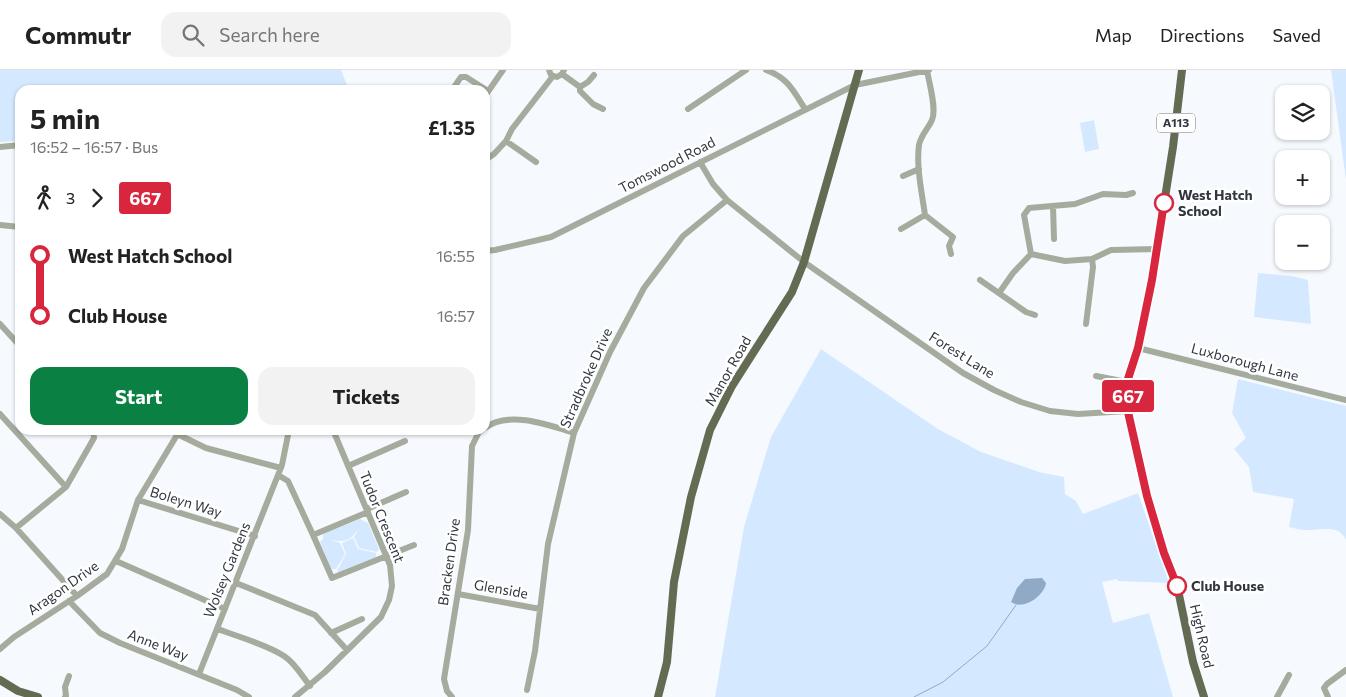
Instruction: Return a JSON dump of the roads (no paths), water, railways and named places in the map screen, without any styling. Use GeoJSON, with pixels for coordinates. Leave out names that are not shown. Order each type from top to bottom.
{"type":"FeatureCollection","features":[{"type":"Feature","properties":{"kind":"main road","name":"Manor Road"},"geometry":{"type":"LineString","coordinates":[[658,697],[667,662],[674,582],[681,544],[691,497],[710,430],[732,386],[792,292],[804,262],[859,70]]}},
{"type":"Feature","properties":{"kind":"main road","name":"High Road"},"geometry":{"type":"LineString","coordinates":[[1182,70],[1157,249],[1138,348],[1127,382],[1128,412],[1147,496],[1164,553],[1178,590],[1193,662],[1204,697]]}},
{"type":"Feature","properties":{"kind":"main road"},"geometry":{"type":"LineString","coordinates":[[0,680],[18,694],[38,697]]}},
{"type":"Feature","properties":{"kind":"street"},"geometry":{"type":"LineString","coordinates":[[490,90],[503,70]]}},
{"type":"Feature","properties":{"kind":"street"},"geometry":{"type":"LineString","coordinates":[[688,109],[746,70]]}},
{"type":"Feature","properties":{"kind":"street"},"geometry":{"type":"LineString","coordinates":[[766,70],[781,72],[805,109]]}},
{"type":"Feature","properties":{"kind":"street"},"geometry":{"type":"LineString","coordinates":[[928,70],[934,111],[932,120],[919,144],[919,169],[925,215],[953,237],[949,246],[951,254]]}},
{"type":"Feature","properties":{"kind":"street","name":"Tomswood Road"},"geometry":{"type":"LineString","coordinates":[[490,250],[551,237],[855,85],[928,70]]}},
{"type":"Feature","properties":{"kind":"street"},"geometry":{"type":"LineString","coordinates":[[490,157],[506,141],[512,129],[551,73],[557,77],[563,72],[580,87],[584,97],[603,109]]}},
{"type":"Feature","properties":{"kind":"street"},"geometry":{"type":"LineString","coordinates":[[580,87],[594,75]]}},
{"type":"Feature","properties":{"kind":"street"},"geometry":{"type":"LineString","coordinates":[[455,85],[461,77],[466,77],[476,85]]}},
{"type":"Feature","properties":{"kind":"street"},"geometry":{"type":"LineString","coordinates":[[506,141],[536,162]]}},
{"type":"Feature","properties":{"kind":"street"},"geometry":{"type":"LineString","coordinates":[[0,147],[15,145]]}},
{"type":"Feature","properties":{"kind":"street","name":"Forest Lane"},"geometry":{"type":"LineString","coordinates":[[700,162],[713,184],[727,200],[804,262],[963,373],[1021,402],[1050,411],[1078,414],[1128,412]]}},
{"type":"Feature","properties":{"kind":"street"},"geometry":{"type":"LineString","coordinates":[[903,176],[919,169]]}},
{"type":"Feature","properties":{"kind":"street"},"geometry":{"type":"LineString","coordinates":[[1031,254],[1028,248],[1024,215],[1028,208],[1075,204],[1103,194],[1126,195],[1133,193]]}},
{"type":"Feature","properties":{"kind":"street","name":"Stradbroke Drive"},"geometry":{"type":"LineString","coordinates":[[527,690],[535,651],[548,544],[574,433],[610,352],[644,288],[683,236],[727,200]]}},
{"type":"Feature","properties":{"kind":"street"},"geometry":{"type":"LineString","coordinates":[[1053,206],[1054,239]]}},
{"type":"Feature","properties":{"kind":"street"},"geometry":{"type":"LineString","coordinates":[[901,229],[925,215]]}},
{"type":"Feature","properties":{"kind":"street"},"geometry":{"type":"LineString","coordinates":[[0,225],[15,226]]}},
{"type":"Feature","properties":{"kind":"street"},"geometry":{"type":"LineString","coordinates":[[1031,254],[1066,261],[1092,259],[1111,250],[1157,249]]}},
{"type":"Feature","properties":{"kind":"street"},"geometry":{"type":"LineString","coordinates":[[999,293],[1013,273],[1031,254]]}},
{"type":"Feature","properties":{"kind":"street"},"geometry":{"type":"LineString","coordinates":[[1086,324],[1093,267],[1092,259]]}},
{"type":"Feature","properties":{"kind":"street"},"geometry":{"type":"LineString","coordinates":[[980,280],[1026,312],[1035,316]]}},
{"type":"Feature","properties":{"kind":"street"},"geometry":{"type":"LineString","coordinates":[[0,324],[15,340]]}},
{"type":"Feature","properties":{"kind":"street","name":"Luxborough Lane"},"geometry":{"type":"LineString","coordinates":[[1138,348],[1346,400]]}},
{"type":"Feature","properties":{"kind":"street"},"geometry":{"type":"LineString","coordinates":[[1096,376],[1127,382]]}},
{"type":"Feature","properties":{"kind":"street"},"geometry":{"type":"LineString","coordinates":[[0,414],[15,431]]}},
{"type":"Feature","properties":{"kind":"street","name":"Bracken Drive"},"geometry":{"type":"LineString","coordinates":[[490,424],[509,420],[536,421],[574,433]]}},
{"type":"Feature","properties":{"kind":"street"},"geometry":{"type":"LineString","coordinates":[[19,435],[66,488]]}},
{"type":"Feature","properties":{"kind":"street"},"geometry":{"type":"LineString","coordinates":[[16,528],[66,488],[92,443],[94,435]]}},
{"type":"Feature","properties":{"kind":"street","name":"Aragon Drive"},"geometry":{"type":"LineString","coordinates":[[0,649],[14,637],[77,596],[106,574],[122,549],[138,500],[176,435]]}},
{"type":"Feature","properties":{"kind":"street"},"geometry":{"type":"LineString","coordinates":[[183,435],[206,448],[281,468]]}},
{"type":"Feature","properties":{"kind":"street","name":"Wolsey Gardens"},"geometry":{"type":"LineString","coordinates":[[200,674],[281,468],[288,435]]}},
{"type":"Feature","properties":{"kind":"street","name":"Tudor Crescent"},"geometry":{"type":"LineString","coordinates":[[295,697],[310,686],[381,617],[392,586],[390,565],[335,435]]}},
{"type":"Feature","properties":{"kind":"street","name":"Bracken Drive"},"geometry":{"type":"LineString","coordinates":[[452,697],[447,691],[444,679],[468,530],[472,446],[478,435]]}},
{"type":"Feature","properties":{"kind":"street"},"geometry":{"type":"LineString","coordinates":[[348,466],[405,441]]}},
{"type":"Feature","properties":{"kind":"street"},"geometry":{"type":"LineString","coordinates":[[278,475],[288,481],[332,578],[414,545]]}},
{"type":"Feature","properties":{"kind":"street"},"geometry":{"type":"LineString","coordinates":[[313,535],[406,492]]}},
{"type":"Feature","properties":{"kind":"street","name":"Boleyn Way"},"geometry":{"type":"LineString","coordinates":[[138,500],[255,536]]}},
{"type":"Feature","properties":{"kind":"street"},"geometry":{"type":"LineString","coordinates":[[0,514],[16,528],[77,596]]}},
{"type":"Feature","properties":{"kind":"street"},"geometry":{"type":"LineString","coordinates":[[116,561],[225,609]]}},
{"type":"Feature","properties":{"kind":"street"},"geometry":{"type":"LineString","coordinates":[[236,583],[315,615],[347,650]]}},
{"type":"Feature","properties":{"kind":"street","name":"Glenside"},"geometry":{"type":"LineString","coordinates":[[458,594],[540,609]]}},
{"type":"Feature","properties":{"kind":"street","name":"Anne Way"},"geometry":{"type":"LineString","coordinates":[[69,601],[100,633],[120,643],[200,674],[249,697]]}},
{"type":"Feature","properties":{"kind":"street"},"geometry":{"type":"LineString","coordinates":[[331,633],[362,619]]}},
{"type":"Feature","properties":{"kind":"street"},"geometry":{"type":"LineString","coordinates":[[218,629],[284,656],[310,686]]}},
{"type":"Feature","properties":{"kind":"street"},"geometry":{"type":"LineString","coordinates":[[1328,697],[1324,688],[1346,670]]}},
{"type":"Feature","properties":{"kind":"street"},"geometry":{"type":"LineString","coordinates":[[1277,697],[1290,675]]}},
{"type":"Feature","properties":{"kind":"street"},"geometry":{"type":"LineString","coordinates":[[67,697],[65,686],[69,676]]}},
{"type":"Feature","properties":{"kind":"waterway"},"geometry":{"type":"LineString","coordinates":[[914,697],[943,682],[987,646],[1016,605]]}},
{"type":"Feature","properties":{"kind":"place","name":"West Hatch School"},"geometry":{"type":"Point","coordinates":[1164,203]}},
{"type":"Feature","properties":{"kind":"place","name":"Club House"},"geometry":{"type":"Point","coordinates":[1177,586]}}]}
